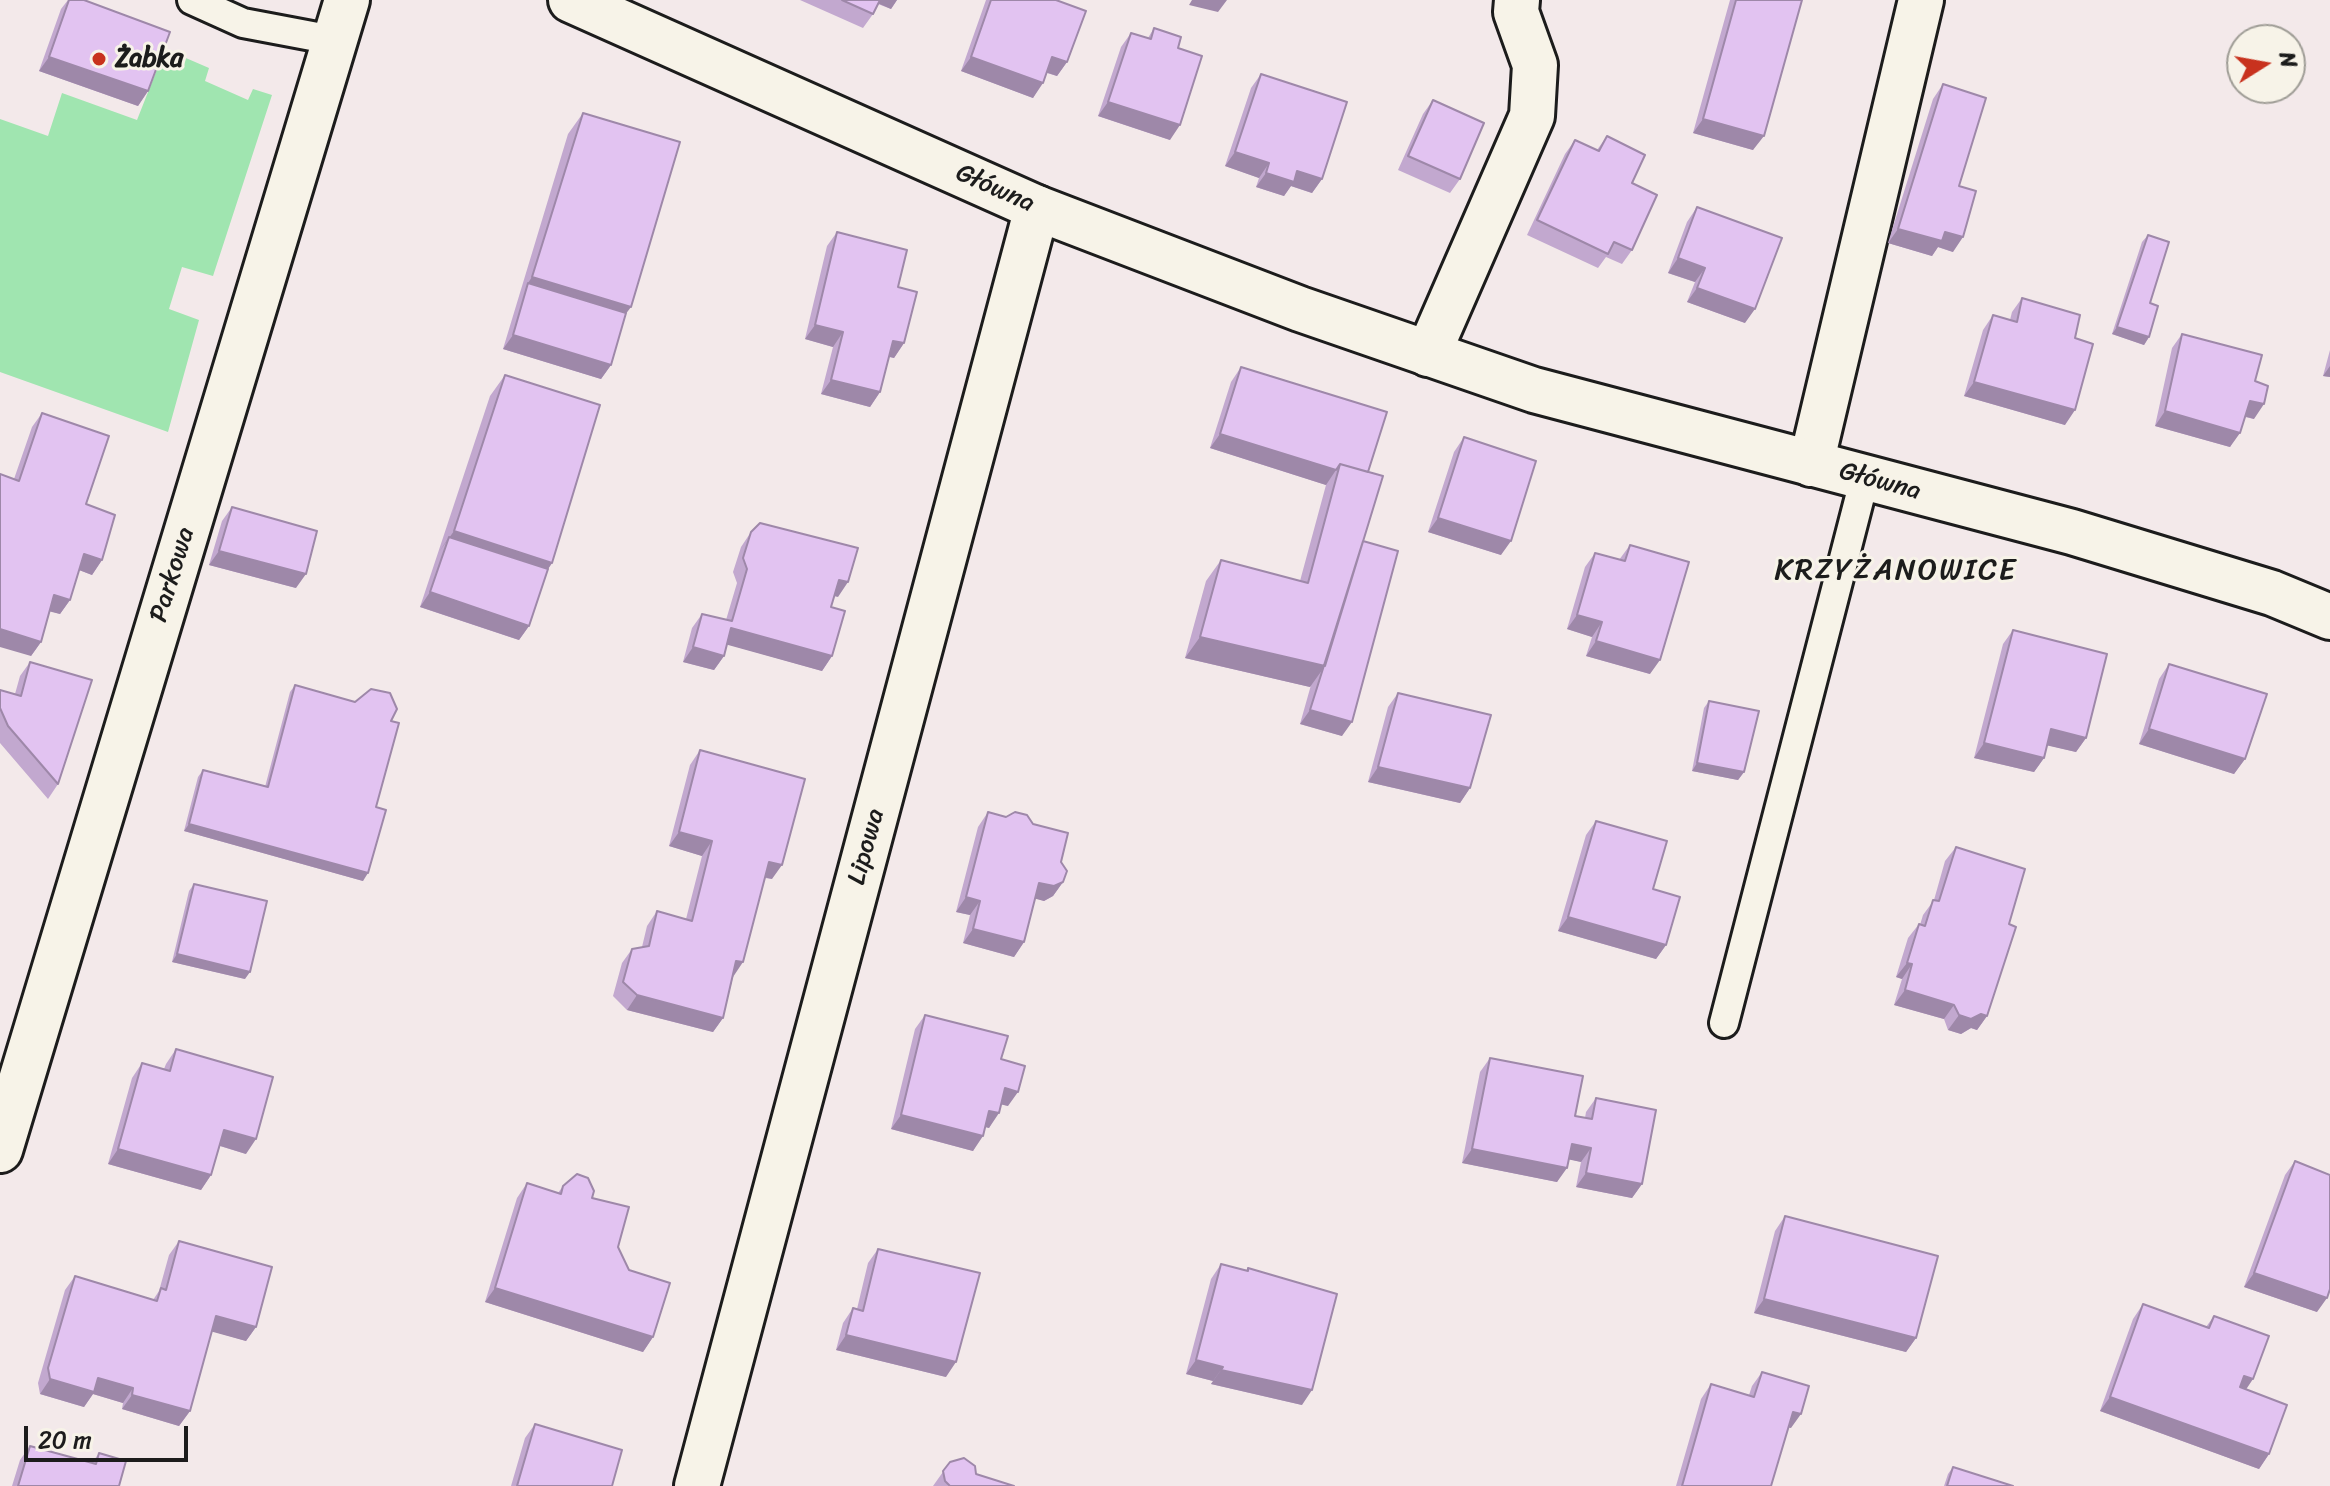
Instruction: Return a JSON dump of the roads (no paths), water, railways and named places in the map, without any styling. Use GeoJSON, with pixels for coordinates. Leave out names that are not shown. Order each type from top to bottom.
{"type":"FeatureCollection","features":[{"type":"Feature","properties":{"kind":"street","name":"Główna"},"geometry":{"type":"LineString","coordinates":[[571,0],[1037,208],[1251,291],[1428,354],[1534,390],[2086,537],[2272,593],[2330,617]]}},
{"type":"Feature","properties":{"kind":"street"},"geometry":{"type":"LineString","coordinates":[[1428,354],[1532,116],[1535,65],[1516,12],[1517,0]]}},
{"type":"Feature","properties":{"kind":"street"},"geometry":{"type":"LineString","coordinates":[[1811,464],[1921,0]]}},
{"type":"Feature","properties":{"kind":"street","name":"Parkowa"},"geometry":{"type":"LineString","coordinates":[[0,1150],[340,20]]}},
{"type":"Feature","properties":{"kind":"street","name":"Lipowa"},"geometry":{"type":"LineString","coordinates":[[697,1486],[1037,208]]}},
{"type":"Feature","properties":{"kind":"lane"},"geometry":{"type":"LineString","coordinates":[[192,0],[243,23],[340,20]]}},
{"type":"Feature","properties":{"kind":"lane"},"geometry":{"type":"LineString","coordinates":[[1724,1023],[1865,477]]}},
{"type":"Feature","properties":{"kind":"place","name":"Żabka"},"geometry":{"type":"Point","coordinates":[99,59]}},
{"type":"Feature","properties":{"kind":"district","name":"KRZYŻANOWICE"},"geometry":{"type":"Point","coordinates":[1896,571]}}]}
